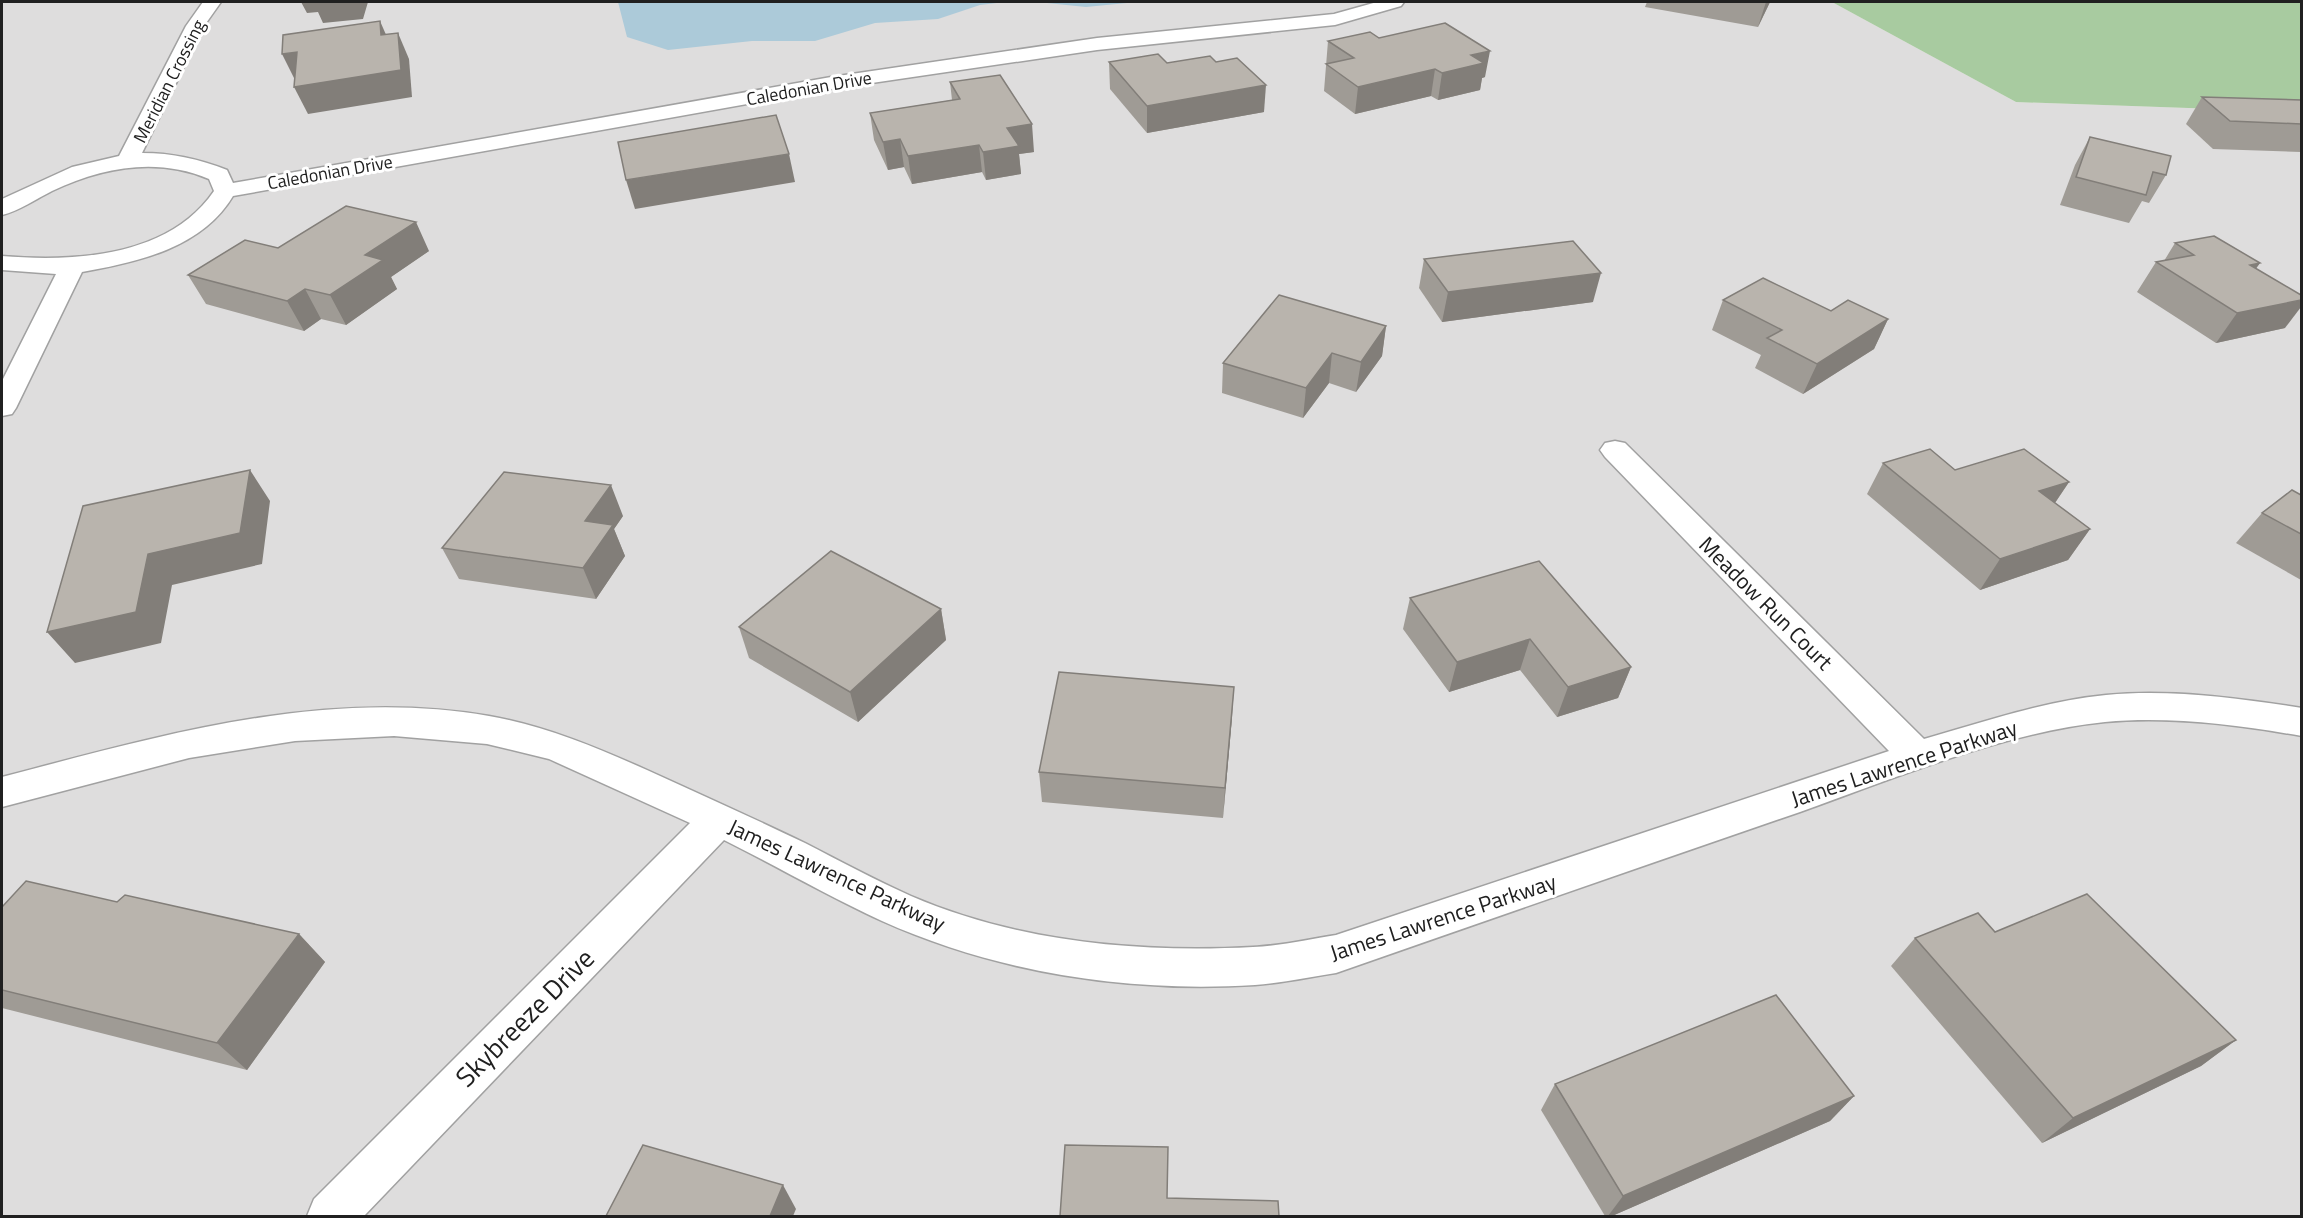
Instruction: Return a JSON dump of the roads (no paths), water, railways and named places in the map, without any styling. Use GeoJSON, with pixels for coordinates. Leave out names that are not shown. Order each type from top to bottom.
{"type":"FeatureCollection","features":[{"type":"Feature","properties":{"kind":"street","name":"Meridian Crossing"},"geometry":{"type":"LineString","coordinates":[[128,162],[195,26],[212,2]]}},
{"type":"Feature","properties":{"kind":"street","name":"Caledonian Drive"},"geometry":{"type":"LineString","coordinates":[[225,191],[831,83],[1097,44],[1335,19],[1395,2]]}},
{"type":"Feature","properties":{"kind":"street"},"geometry":{"type":"LineString","coordinates":[[2,208],[36,188],[81,172],[128,162],[168,159],[200,164],[219,175],[225,191],[210,213],[176,236],[126,255],[72,267],[28,268],[2,262]]}},
{"type":"Feature","properties":{"kind":"street"},"geometry":{"type":"LineString","coordinates":[[2,408],[72,267]]}},
{"type":"Feature","properties":{"kind":"street","name":"Meadow Run Court"},"geometry":{"type":"LineString","coordinates":[[1615,450],[1917,756]]}},
{"type":"Feature","properties":{"kind":"street","name":"James Lawrence Parkway"},"geometry":{"type":"LineString","coordinates":[[2,792],[189,744],[296,727],[394,722],[487,730],[556,746],[719,819],[896,908],[960,933],[1026,951],[1140,967],[1256,966],[1336,954],[1397,935],[1917,756],[2003,730],[2081,712],[2169,707],[2253,714],[2301,722]]}},
{"type":"Feature","properties":{"kind":"street","name":"Skybreeze Drive"},"geometry":{"type":"LineString","coordinates":[[331,1216],[719,819]]}},
{"type":"Feature","properties":{"kind":"water"},"geometry":{"type":"Polygon","coordinates":[[[618,2],[1005,2],[980,5],[938,19],[875,23],[815,41],[752,41],[668,50],[627,37],[618,2]]]}},
{"type":"Feature","properties":{"kind":"water"},"geometry":{"type":"Polygon","coordinates":[[[1037,2],[1137,2],[1086,7],[1037,2]]]}}]}
